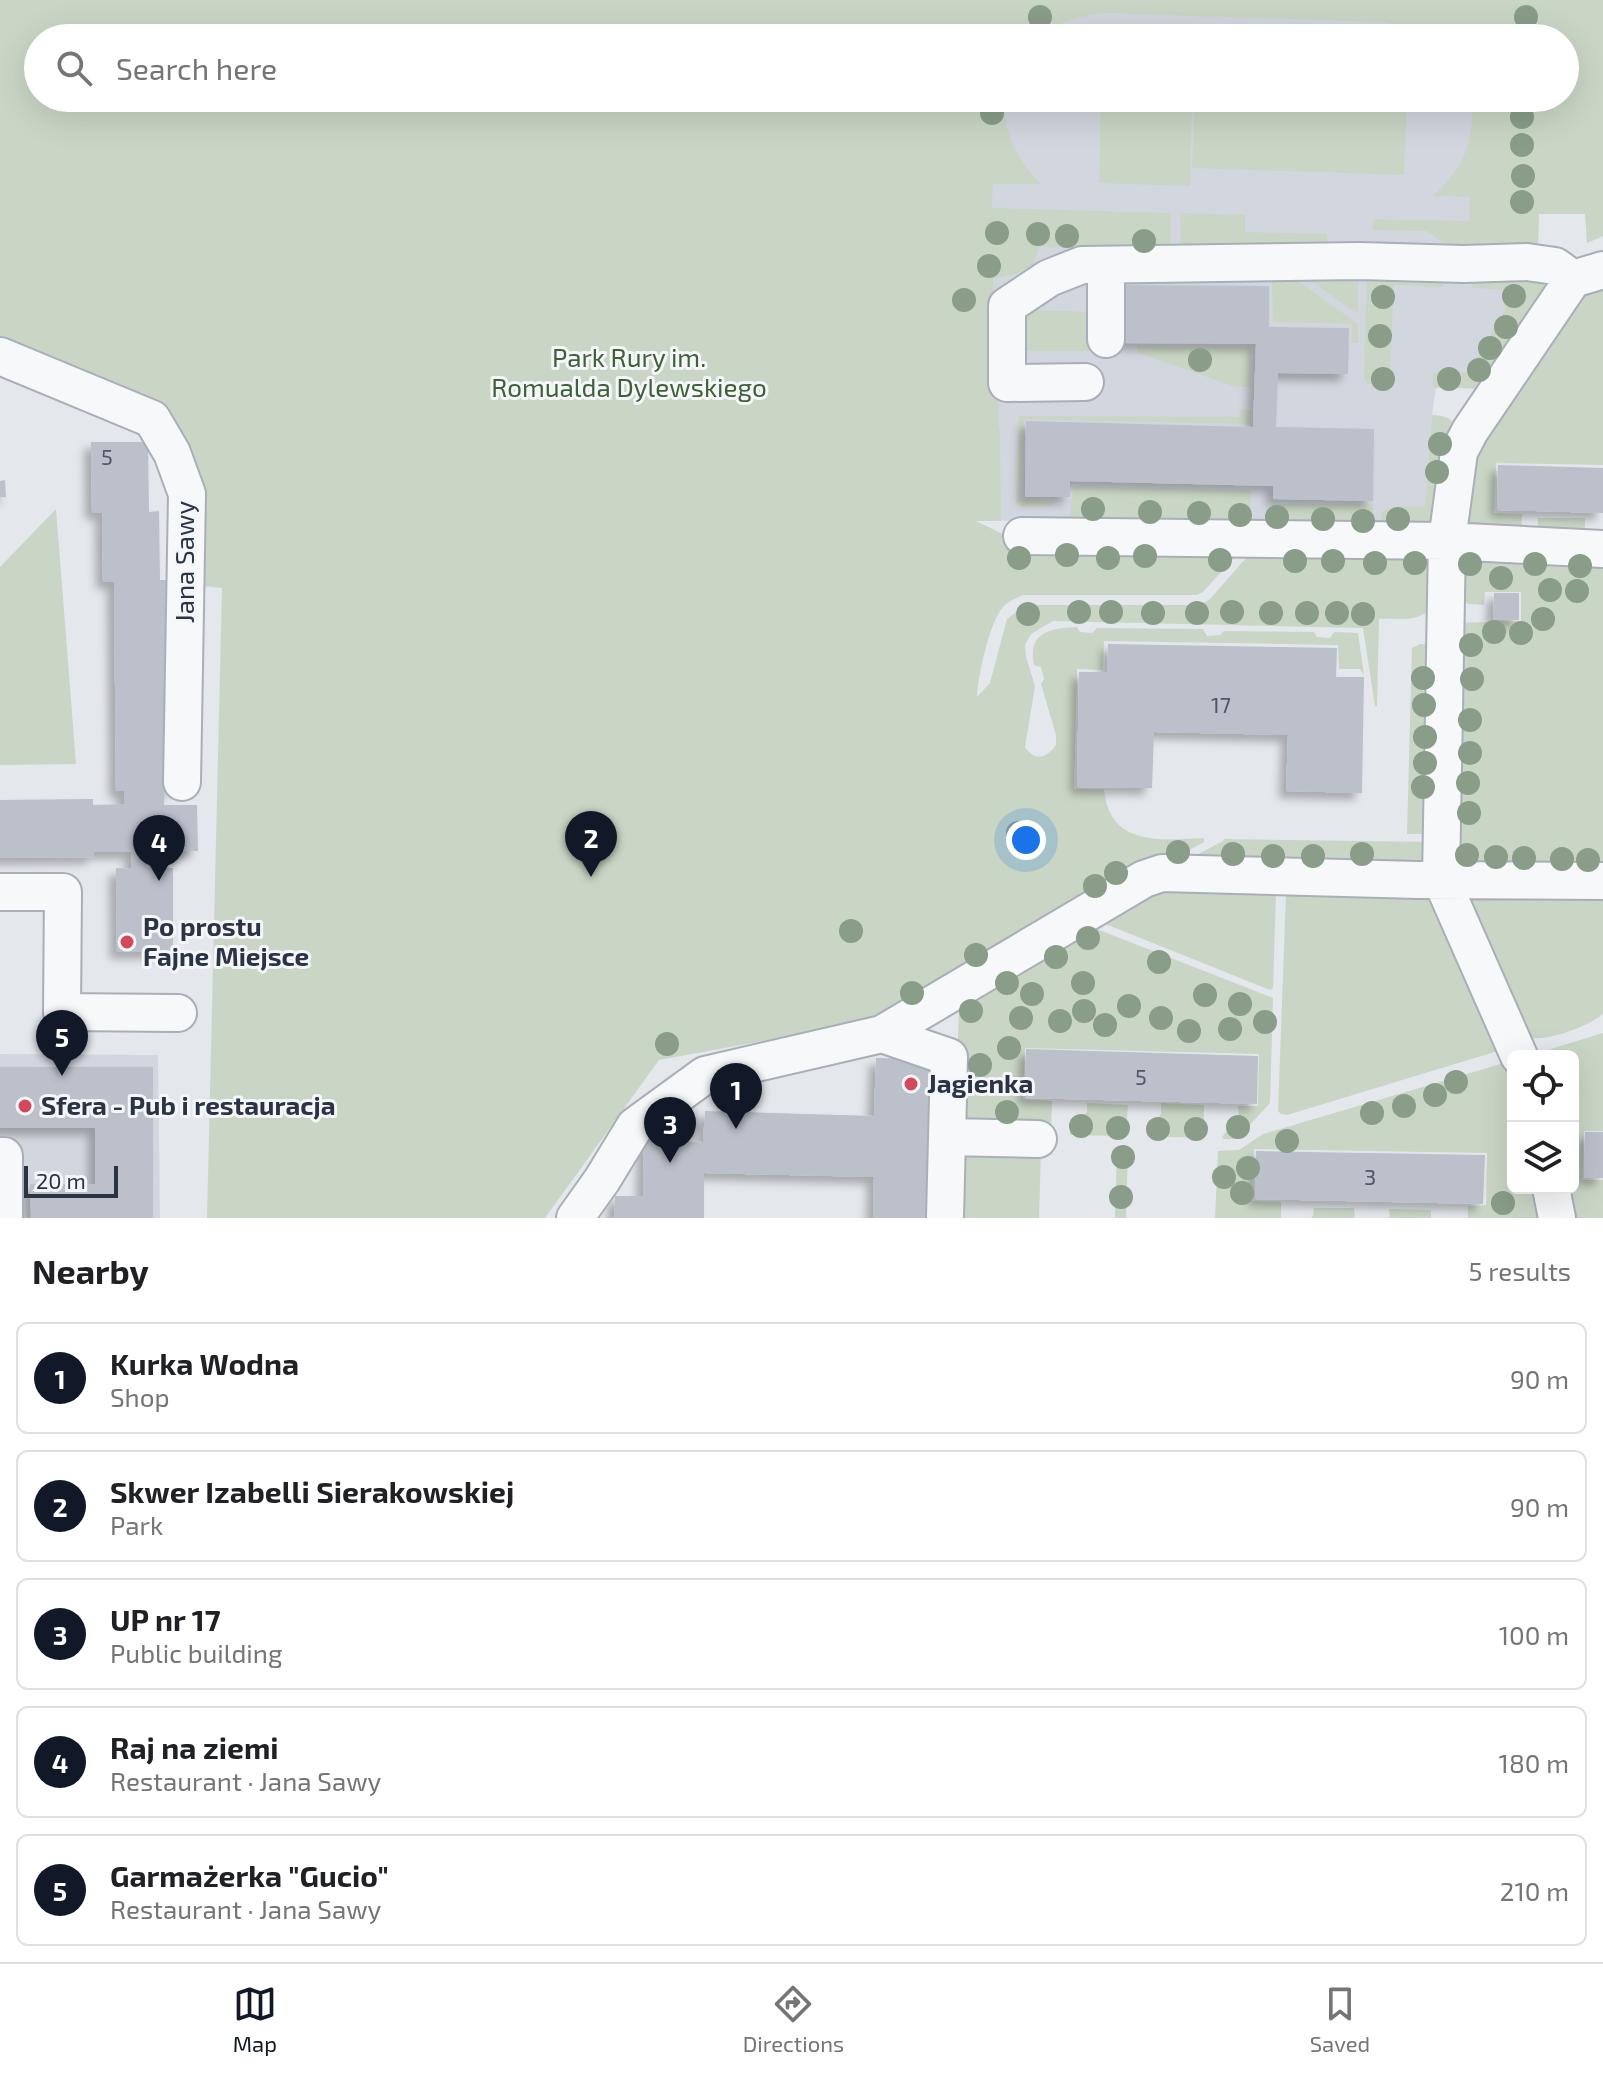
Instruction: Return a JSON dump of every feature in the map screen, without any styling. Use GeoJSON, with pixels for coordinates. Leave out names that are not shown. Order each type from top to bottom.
{"type":"FeatureCollection","features":[{"type":"Feature","properties":{"kind":"street"},"geometry":{"type":"LineString","coordinates":[[1085,382],[1007,383],[1007,306],[1049,278],[1082,265],[1527,262],[1588,274],[1470,431],[1459,452],[1447,541],[1441,879],[1516,1050]]}},
{"type":"Feature","properties":{"kind":"street"},"geometry":{"type":"LineString","coordinates":[[1106,265],[1106,339]]}},
{"type":"Feature","properties":{"kind":"street","name":"Jana Sawy"},"geometry":{"type":"LineString","coordinates":[[0,356],[152,419],[172,453],[187,494],[182,782]]}},
{"type":"Feature","properties":{"kind":"street"},"geometry":{"type":"LineString","coordinates":[[1022,536],[1447,541],[1603,549]]}},
{"type":"Feature","properties":{"kind":"street"},"geometry":{"type":"LineString","coordinates":[[575,1218],[635,1126],[705,1075],[882,1034],[1144,879],[1162,873],[1603,881]]}},
{"type":"Feature","properties":{"kind":"street"},"geometry":{"type":"LineString","coordinates":[[0,892],[63,892],[62,1012],[178,1013]]}},
{"type":"Feature","properties":{"kind":"street"},"geometry":{"type":"LineString","coordinates":[[882,1034],[949,1057],[945,1218]]}},
{"type":"Feature","properties":{"kind":"street"},"geometry":{"type":"LineString","coordinates":[[947,1137],[1038,1139]]}},
{"type":"Feature","properties":{"kind":"street"},"geometry":{"type":"LineString","coordinates":[[0,1156],[4,1156],[4,1218]]}},
{"type":"Feature","properties":{"kind":"street"},"geometry":{"type":"LineString","coordinates":[[1552,1194],[1557,1218]]}},
{"type":"Feature","properties":{"kind":"shaded area"},"geometry":{"type":"Polygon","coordinates":[[[1535,0],[1534,24],[1003,24],[1006,6],[1535,0]]]}},
{"type":"Feature","properties":{"kind":"shaded area"},"geometry":{"type":"Polygon","coordinates":[[[987,112],[1532,112],[1528,246],[1477,386],[1436,388],[1424,529],[974,520],[987,112]]]}},
{"type":"Feature","properties":{"kind":"shaded area"},"geometry":{"type":"Polygon","coordinates":[[[0,1054],[158,1055],[160,1218],[0,1218],[0,1054]]]}},
{"type":"Feature","properties":{"kind":"green space","name":"Park Rury im. Romualda Dylewskiego"},"geometry":{"type":"Polygon","coordinates":[[[0,0],[1603,0],[1603,236],[1587,243],[1585,214],[1539,214],[1538,251],[1521,243],[1512,243],[1508,248],[1449,247],[1427,231],[1373,230],[1373,219],[1469,221],[1470,197],[1433,196],[1453,174],[1466,152],[1472,112],[1579,112],[1579,24],[1393,24],[1106,13],[1087,15],[1060,24],[24,24],[24,112],[1005,112],[1013,145],[1041,184],[993,184],[992,208],[1171,213],[1170,251],[1039,247],[1033,265],[1015,274],[993,279],[993,289],[1000,289],[998,420],[1001,521],[976,521],[1027,546],[1241,550],[1197,595],[1024,595],[1010,601],[998,615],[989,637],[977,697],[990,683],[1007,619],[1025,605],[1201,605],[1210,599],[1253,550],[1432,553],[1431,608],[1414,618],[1379,619],[1377,706],[1363,628],[1053,621],[1031,634],[1025,645],[1035,686],[1025,747],[1037,756],[1045,755],[1056,745],[1056,735],[1041,684],[1044,679],[1041,667],[1034,665],[1034,645],[1043,634],[1058,629],[1077,627],[1080,632],[1092,633],[1097,628],[1203,629],[1207,636],[1220,635],[1224,631],[1314,632],[1317,637],[1330,638],[1334,632],[1358,633],[1364,675],[1360,669],[1339,669],[1338,645],[1104,641],[1103,670],[1077,669],[1074,789],[1104,789],[1108,808],[1126,831],[1155,839],[1204,838],[1204,842],[884,1019],[659,1060],[545,1218],[207,1218],[222,588],[202,586],[169,419],[0,342],[0,0]]]}},
{"type":"Feature","properties":{"kind":"green space"},"geometry":{"type":"Polygon","coordinates":[[[1101,112],[1192,112],[1190,186],[1099,183],[1101,112]]]}},
{"type":"Feature","properties":{"kind":"green space"},"geometry":{"type":"Polygon","coordinates":[[[1194,112],[1406,112],[1404,175],[1192,168],[1194,112]]]}},
{"type":"Feature","properties":{"kind":"green space"},"geometry":{"type":"Polygon","coordinates":[[[1181,213],[1245,215],[1245,232],[1327,234],[1327,241],[1332,243],[1332,254],[1180,251],[1181,213]]]}},
{"type":"Feature","properties":{"kind":"green space"},"geometry":{"type":"Polygon","coordinates":[[[1367,269],[1445,276],[1442,287],[1394,285],[1389,384],[1368,384],[1364,378],[1367,269]]]}},
{"type":"Feature","properties":{"kind":"green space"},"geometry":{"type":"Polygon","coordinates":[[[1474,272],[1544,282],[1544,292],[1481,389],[1433,387],[1433,373],[1468,372],[1505,310],[1506,290],[1473,288],[1470,280],[1474,272]]]}},
{"type":"Feature","properties":{"kind":"green space"},"geometry":{"type":"Polygon","coordinates":[[[1292,277],[1358,324],[1358,343],[1352,343],[1352,324],[1273,322],[1272,281],[1124,280],[1292,277]]]}},
{"type":"Feature","properties":{"kind":"green space"},"geometry":{"type":"Polygon","coordinates":[[[1305,277],[1358,278],[1358,314],[1305,277]]]}},
{"type":"Feature","properties":{"kind":"green space"},"geometry":{"type":"Polygon","coordinates":[[[1603,284],[1603,465],[1496,463],[1494,513],[1522,514],[1521,536],[1470,525],[1467,513],[1472,453],[1578,297],[1603,284]]]}},
{"type":"Feature","properties":{"kind":"green space"},"geometry":{"type":"Polygon","coordinates":[[[1015,310],[1098,312],[1095,351],[1014,351],[1015,310]]]}},
{"type":"Feature","properties":{"kind":"green space"},"geometry":{"type":"Polygon","coordinates":[[[1137,346],[1251,347],[1251,387],[1236,387],[1138,353],[1137,346]]]}},
{"type":"Feature","properties":{"kind":"green space"},"geometry":{"type":"Polygon","coordinates":[[[1240,409],[1251,410],[1251,424],[1024,419],[1021,499],[1053,501],[1053,506],[1022,507],[1016,503],[1019,416],[1240,417],[1240,409]]]}},
{"type":"Feature","properties":{"kind":"green space"},"geometry":{"type":"Polygon","coordinates":[[[1432,415],[1449,419],[1455,429],[1441,524],[1381,530],[1381,514],[1385,510],[1401,506],[1425,507],[1432,415]]]}},
{"type":"Feature","properties":{"kind":"green space"},"geometry":{"type":"Polygon","coordinates":[[[1073,486],[1251,490],[1249,531],[1069,528],[1073,486]]]}},
{"type":"Feature","properties":{"kind":"green space"},"geometry":{"type":"Polygon","coordinates":[[[1272,504],[1373,504],[1373,530],[1272,531],[1272,504]]]}},
{"type":"Feature","properties":{"kind":"green space"},"geometry":{"type":"Polygon","coordinates":[[[56,509],[76,764],[0,765],[0,567],[56,509]]]}},
{"type":"Feature","properties":{"kind":"green space"},"geometry":{"type":"Polygon","coordinates":[[[1538,518],[1585,518],[1585,537],[1538,537],[1538,518]]]}},
{"type":"Feature","properties":{"kind":"green space"},"geometry":{"type":"Polygon","coordinates":[[[1603,556],[1603,872],[1457,863],[1458,623],[1521,621],[1521,592],[1485,592],[1484,605],[1464,601],[1463,557],[1603,556]]]}},
{"type":"Feature","properties":{"kind":"green space"},"geometry":{"type":"Polygon","coordinates":[[[1420,644],[1433,645],[1429,834],[1407,834],[1412,648],[1420,644]]]}},
{"type":"Feature","properties":{"kind":"green space"},"geometry":{"type":"Polygon","coordinates":[[[1224,839],[1431,842],[1429,867],[1193,857],[1224,839]]]}},
{"type":"Feature","properties":{"kind":"green space"},"geometry":{"type":"Polygon","coordinates":[[[1415,889],[1437,899],[1501,1050],[1287,1115],[1281,1114],[1278,1111],[1286,894],[1415,889]]]}},
{"type":"Feature","properties":{"kind":"green space"},"geometry":{"type":"Polygon","coordinates":[[[1150,891],[1276,892],[1273,988],[1270,990],[1103,923],[1150,891]]]}},
{"type":"Feature","properties":{"kind":"green space"},"geometry":{"type":"Polygon","coordinates":[[[1468,891],[1603,894],[1603,1014],[1566,1033],[1543,1038],[1525,1037],[1458,904],[1468,891]]]}},
{"type":"Feature","properties":{"kind":"green space"},"geometry":{"type":"Polygon","coordinates":[[[1089,926],[1273,998],[1270,1103],[1237,1139],[1222,1137],[1239,1117],[1238,1106],[1258,1106],[1259,1054],[1025,1048],[1023,1099],[1052,1101],[1051,1130],[955,1122],[959,1007],[1089,926]]]}},
{"type":"Feature","properties":{"kind":"green space"},"geometry":{"type":"Polygon","coordinates":[[[1603,1033],[1603,1131],[1584,1131],[1582,1180],[1603,1180],[1603,1218],[1568,1218],[1562,1194],[1579,1194],[1579,1050],[1551,1049],[1603,1033]]]}},
{"type":"Feature","properties":{"kind":"green space"},"geometry":{"type":"Polygon","coordinates":[[[1504,1063],[1507,1064],[1507,1194],[1545,1194],[1551,1218],[1468,1218],[1468,1206],[1486,1205],[1487,1153],[1254,1149],[1252,1201],[1281,1202],[1281,1218],[1215,1218],[1218,1151],[1239,1150],[1263,1134],[1504,1063]]]}},
{"type":"Feature","properties":{"kind":"green space"},"geometry":{"type":"Polygon","coordinates":[[[1087,1103],[1128,1105],[1124,1136],[1070,1135],[1070,1129],[1087,1112],[1087,1103]]]}},
{"type":"Feature","properties":{"kind":"green space"},"geometry":{"type":"Polygon","coordinates":[[[1161,1103],[1204,1105],[1204,1136],[1147,1136],[1161,1114],[1161,1103]]]}},
{"type":"Feature","properties":{"kind":"green space"},"geometry":{"type":"Polygon","coordinates":[[[1041,1148],[1039,1218],[953,1218],[954,1151],[1041,1148]]]}},
{"type":"Feature","properties":{"kind":"green space"},"geometry":{"type":"Polygon","coordinates":[[[1117,1150],[1128,1150],[1126,1218],[1115,1218],[1117,1150]]]}},
{"type":"Feature","properties":{"kind":"green space"},"geometry":{"type":"Polygon","coordinates":[[[1314,1208],[1354,1208],[1355,1218],[1311,1218],[1314,1208]]]}},
{"type":"Feature","properties":{"kind":"green space"},"geometry":{"type":"Polygon","coordinates":[[[1389,1209],[1431,1210],[1431,1218],[1388,1218],[1389,1209]]]}},
{"type":"Feature","properties":{"kind":"building"},"geometry":{"type":"Polygon","coordinates":[[[1125,285],[1269,286],[1269,327],[1349,328],[1348,374],[1278,373],[1276,427],[1374,429],[1373,501],[1273,499],[1273,486],[1070,481],[1070,497],[1025,497],[1026,421],[1253,427],[1256,344],[1124,343],[1125,285]]]}},
{"type":"Feature","properties":{"kind":"building"},"geometry":{"type":"Polygon","coordinates":[[[91,442],[148,442],[149,512],[159,511],[160,580],[172,580],[173,791],[164,791],[164,805],[197,805],[198,851],[157,851],[157,868],[173,868],[173,952],[117,952],[116,868],[131,869],[132,852],[94,852],[94,857],[0,858],[0,800],[93,799],[93,805],[124,804],[124,791],[116,791],[114,582],[103,582],[102,512],[92,513],[91,442]]]}},
{"type":"Feature","properties":{"kind":"building"},"geometry":{"type":"Polygon","coordinates":[[[1498,465],[1603,468],[1603,513],[1497,510],[1498,465]]]}},
{"type":"Feature","properties":{"kind":"building"},"geometry":{"type":"Polygon","coordinates":[[[5,480],[6,497],[0,497],[0,481],[5,480]]]}},
{"type":"Feature","properties":{"kind":"building"},"geometry":{"type":"Polygon","coordinates":[[[1494,593],[1519,593],[1519,620],[1493,620],[1494,593]]]}},
{"type":"Feature","properties":{"kind":"building"},"geometry":{"type":"Polygon","coordinates":[[[1108,644],[1337,648],[1336,677],[1364,677],[1362,793],[1286,791],[1288,735],[1154,732],[1152,788],[1077,787],[1079,672],[1107,672],[1108,644]]]}},
{"type":"Feature","properties":{"kind":"building"},"geometry":{"type":"Polygon","coordinates":[[[1026,1049],[1258,1056],[1257,1104],[1025,1098],[1026,1049]]]}},
{"type":"Feature","properties":{"kind":"building"},"geometry":{"type":"Polygon","coordinates":[[[876,1058],[937,1059],[934,1218],[873,1218],[874,1177],[704,1173],[704,1218],[614,1218],[615,1196],[643,1196],[644,1140],[703,1142],[705,1111],[874,1116],[876,1058]]]}},
{"type":"Feature","properties":{"kind":"building"},"geometry":{"type":"Polygon","coordinates":[[[0,1067],[153,1067],[153,1218],[31,1218],[30,1184],[95,1184],[95,1128],[0,1128],[0,1067]]]}},
{"type":"Feature","properties":{"kind":"building"},"geometry":{"type":"Polygon","coordinates":[[[1585,1132],[1603,1132],[1603,1178],[1584,1178],[1585,1132]]]}},
{"type":"Feature","properties":{"kind":"building"},"geometry":{"type":"Polygon","coordinates":[[[1256,1151],[1485,1155],[1483,1204],[1255,1199],[1256,1151]]]}},
{"type":"Feature","properties":{"kind":"place","name":"Skwer Izabelli Sierakowskiej"},"geometry":{"type":"Point","coordinates":[591,877]}},
{"type":"Feature","properties":{"kind":"place","name":"Raj na ziemi"},"geometry":{"type":"Point","coordinates":[159,881]}},
{"type":"Feature","properties":{"kind":"place","name":"Po prostu Fajne Miejsce"},"geometry":{"type":"Point","coordinates":[127,942]}},
{"type":"Feature","properties":{"kind":"place","name":"Garmażerka \"Gucio\""},"geometry":{"type":"Point","coordinates":[62,1076]}},
{"type":"Feature","properties":{"kind":"place","name":"Jagienka"},"geometry":{"type":"Point","coordinates":[911,1084]}},
{"type":"Feature","properties":{"kind":"place","name":"Sfera - Pub i restauracja"},"geometry":{"type":"Point","coordinates":[25,1106]}},
{"type":"Feature","properties":{"kind":"place","name":"Kurka Wodna"},"geometry":{"type":"Point","coordinates":[736,1129]}},
{"type":"Feature","properties":{"kind":"place","name":"UP nr 17"},"geometry":{"type":"Point","coordinates":[670,1163]}}]}
